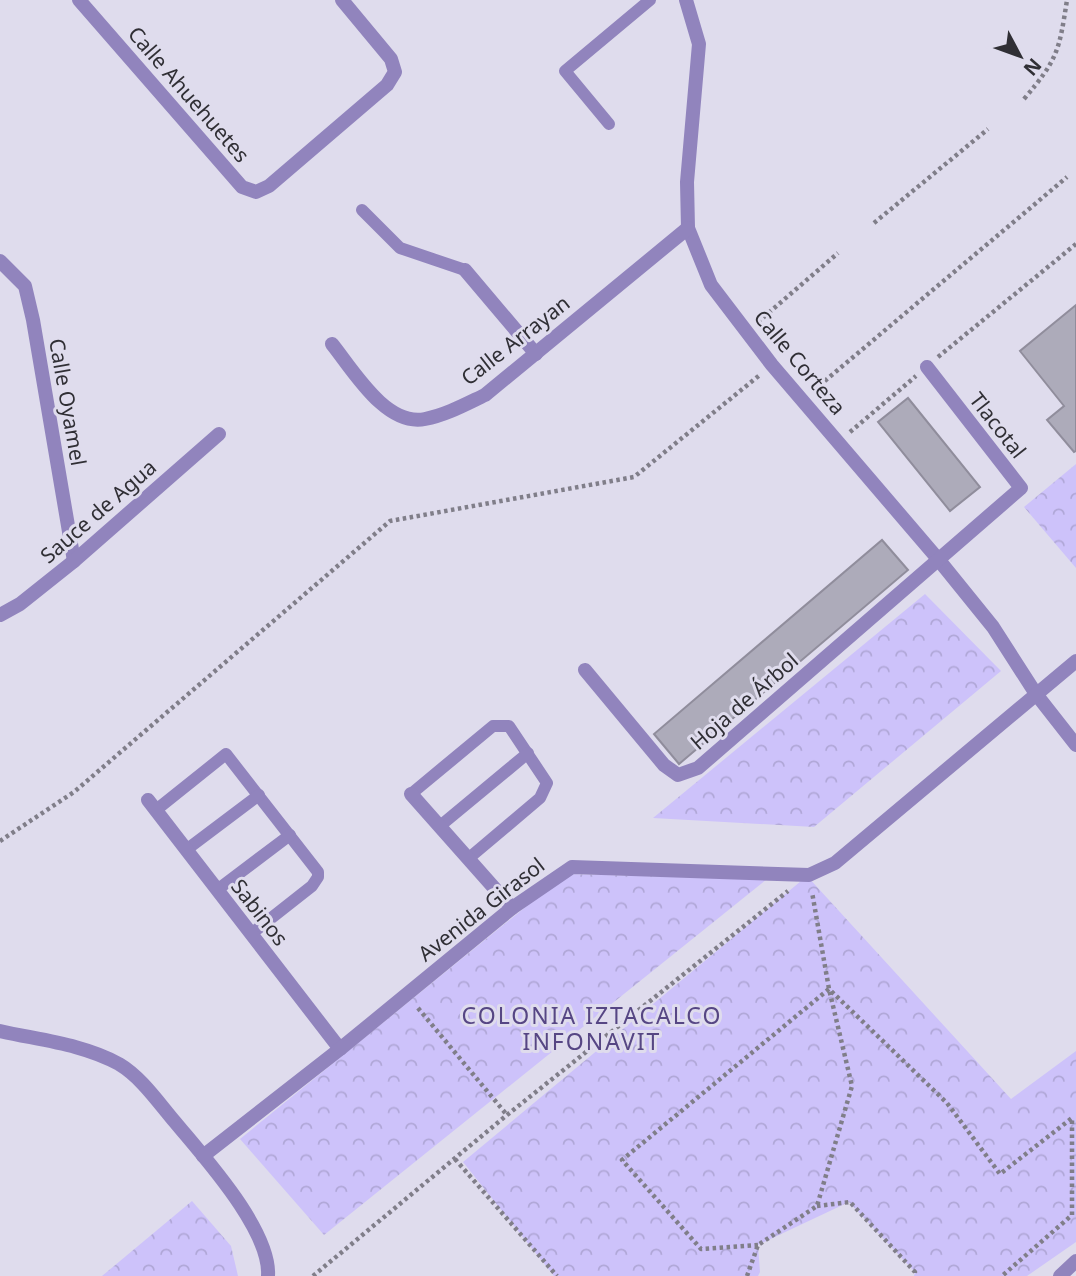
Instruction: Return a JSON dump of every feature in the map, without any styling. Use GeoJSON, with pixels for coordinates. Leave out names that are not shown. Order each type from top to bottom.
{"type":"FeatureCollection","features":[{"type":"Feature","properties":{"kind":"street","name":"Calle Ahuehuetes"},"geometry":{"type":"LineString","coordinates":[[79,0],[242,187],[256,192],[269,186],[387,85],[394,72],[391,59],[342,0]]}},
{"type":"Feature","properties":{"kind":"street","name":"Calle Corteza"},"geometry":{"type":"LineString","coordinates":[[686,0],[699,44],[687,182],[688,228],[711,285],[772,365],[839,441],[993,627],[1036,694],[1076,745]]}},
{"type":"Feature","properties":{"kind":"street","name":"Calle Arrayan"},"geometry":{"type":"LineString","coordinates":[[332,344],[385,408],[403,418],[423,420],[454,410],[485,395],[688,228]]}},
{"type":"Feature","properties":{"kind":"street","name":"Calle Oyamel"},"geometry":{"type":"LineString","coordinates":[[0,261],[25,286],[74,561]]}},
{"type":"Feature","properties":{"kind":"street"},"geometry":{"type":"LineString","coordinates":[[466,270],[536,354]]}},
{"type":"Feature","properties":{"kind":"street","name":"Tlacotal"},"geometry":{"type":"LineString","coordinates":[[927,367],[1021,488],[938,559]]}},
{"type":"Feature","properties":{"kind":"street","name":"Sauce de Agua"},"geometry":{"type":"LineString","coordinates":[[0,615],[20,604],[74,561],[219,434]]}},
{"type":"Feature","properties":{"kind":"street","name":"Hoja de Árbol"},"geometry":{"type":"LineString","coordinates":[[585,670],[664,765],[678,775],[698,768],[710,759],[938,559]]}},
{"type":"Feature","properties":{"kind":"street","name":"Avenida Girasol"},"geometry":{"type":"LineString","coordinates":[[203,1156],[340,1049],[512,908],[572,867],[809,875],[835,863],[1076,661]]}},
{"type":"Feature","properties":{"kind":"street"},"geometry":{"type":"LineString","coordinates":[[411,794],[512,908]]}},
{"type":"Feature","properties":{"kind":"street","name":"Sabinos"},"geometry":{"type":"LineString","coordinates":[[152,805],[340,1049]]}},
{"type":"Feature","properties":{"kind":"street"},"geometry":{"type":"LineString","coordinates":[[0,1031],[95,1053],[122,1066],[145,1087],[242,1208],[263,1249],[268,1276]]}},
{"type":"Feature","properties":{"kind":"street"},"geometry":{"type":"LineString","coordinates":[[1060,1276],[1076,1261]]}},
{"type":"Feature","properties":{"kind":"lane"},"geometry":{"type":"LineString","coordinates":[[610,124],[565,71],[650,0]]}},
{"type":"Feature","properties":{"kind":"lane"},"geometry":{"type":"LineString","coordinates":[[362,210],[400,248],[466,270]]}},
{"type":"Feature","properties":{"kind":"lane"},"geometry":{"type":"LineString","coordinates":[[411,794],[493,726],[509,726],[547,783],[540,798],[469,858]]}},
{"type":"Feature","properties":{"kind":"lane"},"geometry":{"type":"LineString","coordinates":[[440,826],[528,753]]}},
{"type":"Feature","properties":{"kind":"lane"},"geometry":{"type":"LineString","coordinates":[[152,805],[225,754],[290,835],[318,872],[318,877],[313,886],[251,934]]}},
{"type":"Feature","properties":{"kind":"lane"},"geometry":{"type":"LineString","coordinates":[[187,850],[259,795]]}},
{"type":"Feature","properties":{"kind":"lane"},"geometry":{"type":"LineString","coordinates":[[217,890],[290,835]]}},
{"type":"Feature","properties":{"kind":"path"},"geometry":{"type":"LineString","coordinates":[[1024,99],[1048,71],[1060,47],[1067,0]]}},
{"type":"Feature","properties":{"kind":"path"},"geometry":{"type":"LineString","coordinates":[[874,223],[988,129]]}},
{"type":"Feature","properties":{"kind":"path"},"geometry":{"type":"LineString","coordinates":[[803,400],[1067,177]]}},
{"type":"Feature","properties":{"kind":"path"},"geometry":{"type":"LineString","coordinates":[[839,441],[1076,244]]}},
{"type":"Feature","properties":{"kind":"path"},"geometry":{"type":"LineString","coordinates":[[747,332],[838,253]]}},
{"type":"Feature","properties":{"kind":"path"},"geometry":{"type":"LineString","coordinates":[[0,841],[74,792],[390,521],[634,477],[772,365]]}},
{"type":"Feature","properties":{"kind":"path"},"geometry":{"type":"LineString","coordinates":[[313,1276],[507,1115],[809,875],[829,989],[852,1086],[817,1206]]}},
{"type":"Feature","properties":{"kind":"path"},"geometry":{"type":"LineString","coordinates":[[829,989],[947,1103],[1000,1174],[1074,1117]]}},
{"type":"Feature","properties":{"kind":"path"},"geometry":{"type":"LineString","coordinates":[[829,989],[622,1160],[701,1249],[758,1245],[817,1206],[850,1202],[915,1272],[914,1276]]}},
{"type":"Feature","properties":{"kind":"path"},"geometry":{"type":"LineString","coordinates":[[407,995],[507,1115]]}},
{"type":"Feature","properties":{"kind":"path"},"geometry":{"type":"LineString","coordinates":[[1002,1276],[1072,1215],[1074,1117]]}},
{"type":"Feature","properties":{"kind":"path"},"geometry":{"type":"LineString","coordinates":[[454,1158],[557,1276]]}},
{"type":"Feature","properties":{"kind":"path"},"geometry":{"type":"LineString","coordinates":[[747,1276],[758,1245]]}},
{"type":"Feature","properties":{"kind":"green space"},"geometry":{"type":"Polygon","coordinates":[[[1076,464],[1076,568],[1024,507],[1076,464]]]}},
{"type":"Feature","properties":{"kind":"green space"},"geometry":{"type":"Polygon","coordinates":[[[925,594],[1001,671],[814,827],[653,818],[925,594]]]}},
{"type":"Feature","properties":{"kind":"green space"},"geometry":{"type":"Polygon","coordinates":[[[566,874],[767,879],[324,1235],[240,1139],[566,874]]]}},
{"type":"Feature","properties":{"kind":"green space"},"geometry":{"type":"Polygon","coordinates":[[[807,876],[1011,1099],[1076,1051],[1076,1242],[1027,1276],[914,1276],[915,1272],[849,1202],[758,1245],[758,1276],[554,1276],[463,1162],[807,876]]]}},
{"type":"Feature","properties":{"kind":"green space"},"geometry":{"type":"Polygon","coordinates":[[[192,1201],[231,1246],[238,1276],[102,1276],[192,1201]]]}},
{"type":"Feature","properties":{"kind":"building"},"geometry":{"type":"Polygon","coordinates":[[[1076,305],[1074,452],[1047,420],[1064,406],[1020,351],[1076,305]]]}},
{"type":"Feature","properties":{"kind":"building"},"geometry":{"type":"Polygon","coordinates":[[[908,398],[980,487],[950,511],[878,422],[908,398]]]}},
{"type":"Feature","properties":{"kind":"building"},"geometry":{"type":"Polygon","coordinates":[[[882,540],[908,570],[679,764],[654,734],[882,540]]]}},
{"type":"Feature","properties":{"kind":"district","name":"COLONIA IZTACALCO INFONAVIT"},"geometry":{"type":"Point","coordinates":[592,1028]}}]}
